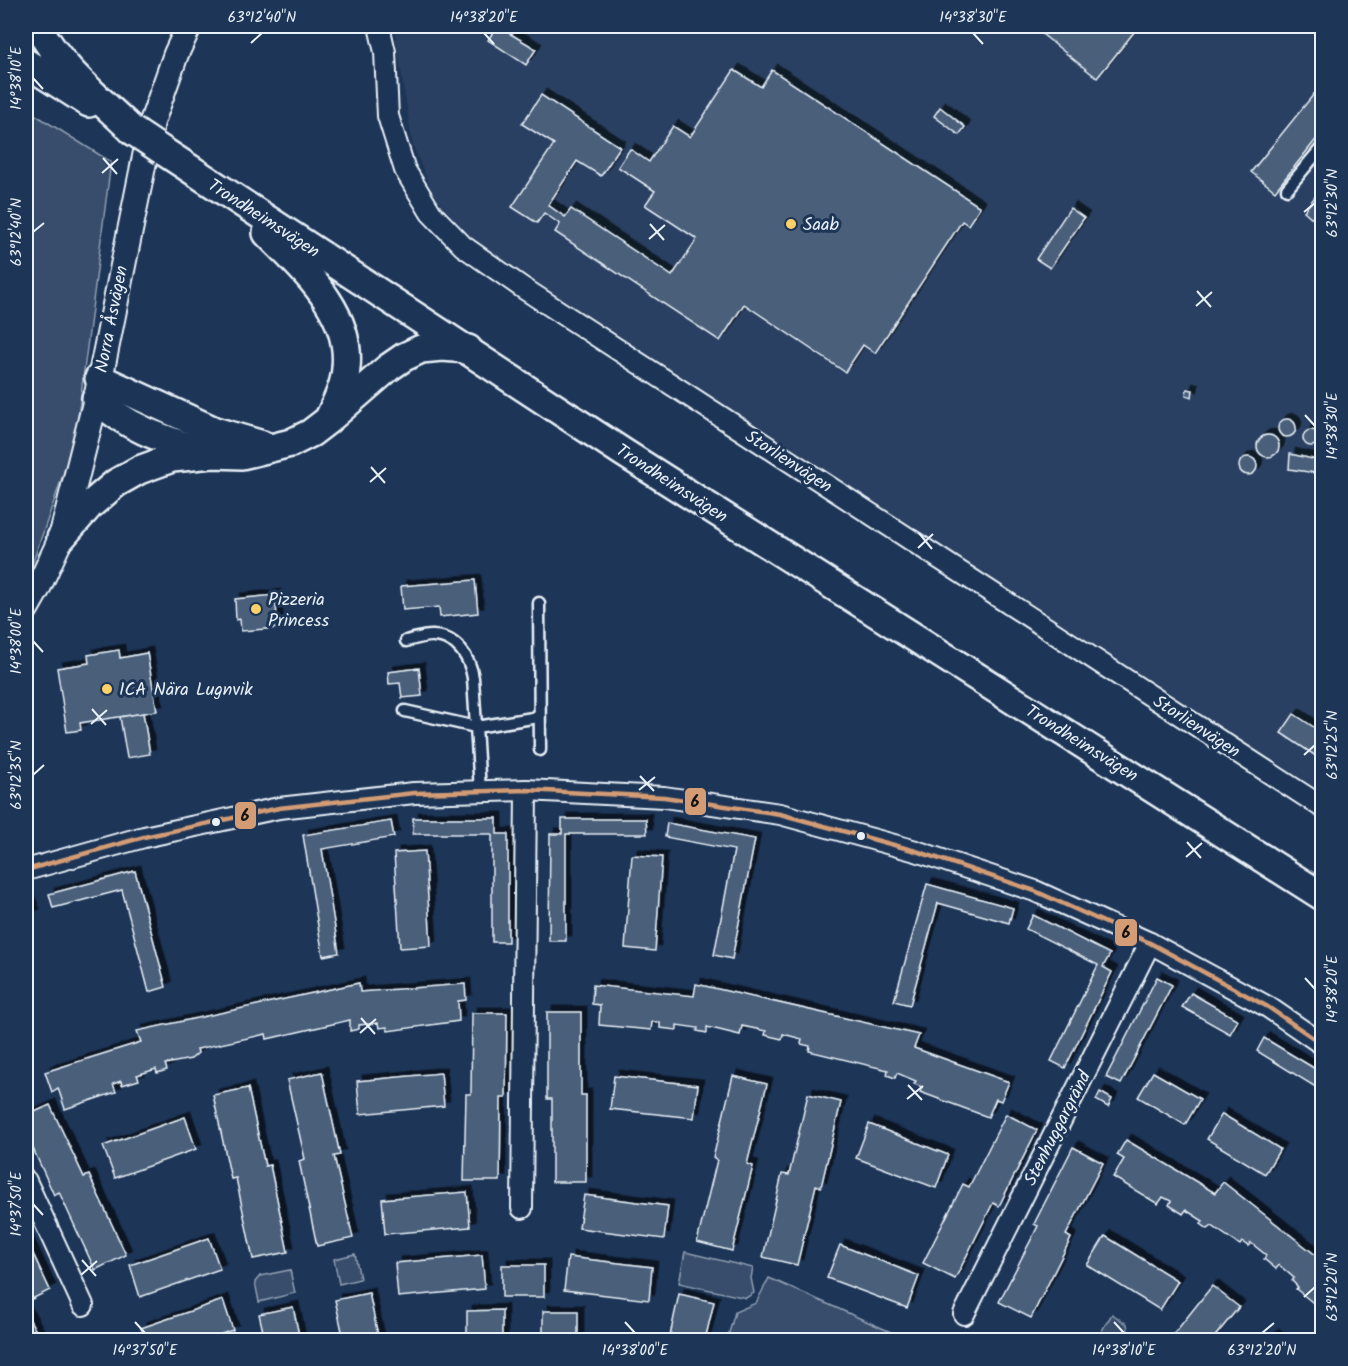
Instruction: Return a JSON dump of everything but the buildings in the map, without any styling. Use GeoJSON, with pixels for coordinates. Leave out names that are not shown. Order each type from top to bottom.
{"type":"FeatureCollection","features":[{"type":"Feature","properties":{"kind":"main road"},"geometry":{"type":"LineString","coordinates":[[38,26],[64,62],[133,131]]}},
{"type":"Feature","properties":{"kind":"main road","name":"Trondheimsvägen"},"geometry":{"type":"LineString","coordinates":[[26,63],[133,131],[153,157],[234,199],[468,349],[624,453],[1323,896]]}},
{"type":"Feature","properties":{"kind":"main road"},"geometry":{"type":"LineString","coordinates":[[234,199],[313,280],[340,323],[346,345],[346,368],[340,393],[328,420]]}},
{"type":"Feature","properties":{"kind":"main road"},"geometry":{"type":"LineString","coordinates":[[61,538],[89,506],[107,490],[139,470],[172,458],[213,454],[242,455],[291,443],[311,433],[404,357],[421,349],[442,346],[468,349]]}},
{"type":"Feature","properties":{"kind":"main road"},"geometry":{"type":"LineString","coordinates":[[97,389],[245,441],[273,446]]}},
{"type":"Feature","properties":{"kind":"main road"},"geometry":{"type":"LineString","coordinates":[[97,389],[123,421],[152,434],[213,454]]}},
{"type":"Feature","properties":{"kind":"street","name":"Norra Åsvägen"},"geometry":{"type":"LineString","coordinates":[[26,609],[61,538],[153,157],[152,122],[176,54],[189,26]]}},
{"type":"Feature","properties":{"kind":"street","name":"Storlienvägen"},"geometry":{"type":"LineString","coordinates":[[379,26],[385,52],[388,116],[405,170],[431,213],[463,246],[523,288],[1323,807]]}},
{"type":"Feature","properties":{"kind":"street"},"geometry":{"type":"LineString","coordinates":[[522,1208],[526,790]]}},
{"type":"Feature","properties":{"kind":"street"},"geometry":{"type":"LineString","coordinates":[[26,870],[144,837],[279,808],[414,793],[480,791],[526,790],[664,797],[780,814],[916,851],[1035,891],[1150,943],[1268,1007],[1323,1044]]}},
{"type":"Feature","properties":{"kind":"street","name":"Stenhuggargränd"},"geometry":{"type":"LineString","coordinates":[[964,1314],[1150,943]]}},
{"type":"Feature","properties":{"kind":"street"},"geometry":{"type":"LineString","coordinates":[[26,1181],[83,1305]]}},
{"type":"Feature","properties":{"kind":"lane"},"geometry":{"type":"LineString","coordinates":[[1287,189],[1323,147]]}},
{"type":"Feature","properties":{"kind":"lane"},"geometry":{"type":"LineString","coordinates":[[539,603],[540,750]]}},
{"type":"Feature","properties":{"kind":"lane"},"geometry":{"type":"LineString","coordinates":[[406,641],[434,636],[446,639],[458,646],[471,666],[480,791]]}},
{"type":"Feature","properties":{"kind":"lane"},"geometry":{"type":"LineString","coordinates":[[405,711],[476,727],[539,717]]}},
{"type":"Feature","properties":{"kind":"shaded area"},"geometry":{"type":"Polygon","coordinates":[[[394,26],[1322,26],[1322,792],[473,241],[434,196],[413,146],[394,26]]]}},
{"type":"Feature","properties":{"kind":"shaded area"},"geometry":{"type":"Polygon","coordinates":[[[26,109],[111,162],[75,440],[26,582],[26,109]]]}},
{"type":"Feature","properties":{"kind":"shaded area"},"geometry":{"type":"Polygon","coordinates":[[[685,1252],[753,1268],[751,1278],[754,1293],[746,1298],[679,1283],[685,1252]]]}},
{"type":"Feature","properties":{"kind":"shaded area"},"geometry":{"type":"Polygon","coordinates":[[[355,1254],[360,1279],[339,1284],[334,1259],[355,1254]]]}},
{"type":"Feature","properties":{"kind":"shaded area"},"geometry":{"type":"Polygon","coordinates":[[[290,1270],[295,1293],[259,1302],[255,1282],[260,1276],[290,1270]]]}},
{"type":"Feature","properties":{"kind":"shaded area"},"geometry":{"type":"Polygon","coordinates":[[[769,1278],[902,1337],[901,1340],[727,1340],[735,1312],[756,1303],[769,1278]]]}},
{"type":"Feature","properties":{"kind":"shaded area"},"geometry":{"type":"Polygon","coordinates":[[[1112,1314],[1127,1324],[1130,1340],[1096,1340],[1112,1314]]]}},
{"type":"Feature","properties":{"kind":"transit line","name":"6"},"geometry":{"type":"LineString","coordinates":[[26,870],[144,837],[279,808],[414,793],[526,790],[664,797],[780,814],[916,851],[1035,891],[1150,943],[1268,1007],[1322,1044]]}},
{"type":"Feature","properties":{"kind":"place","name":"Saab"},"geometry":{"type":"Point","coordinates":[791,224]}},
{"type":"Feature","properties":{"kind":"place","name":"Pizzeria Princess"},"geometry":{"type":"Point","coordinates":[256,609]}},
{"type":"Feature","properties":{"kind":"place","name":"ICA Nära Lugnvik"},"geometry":{"type":"Point","coordinates":[107,689]}}]}
